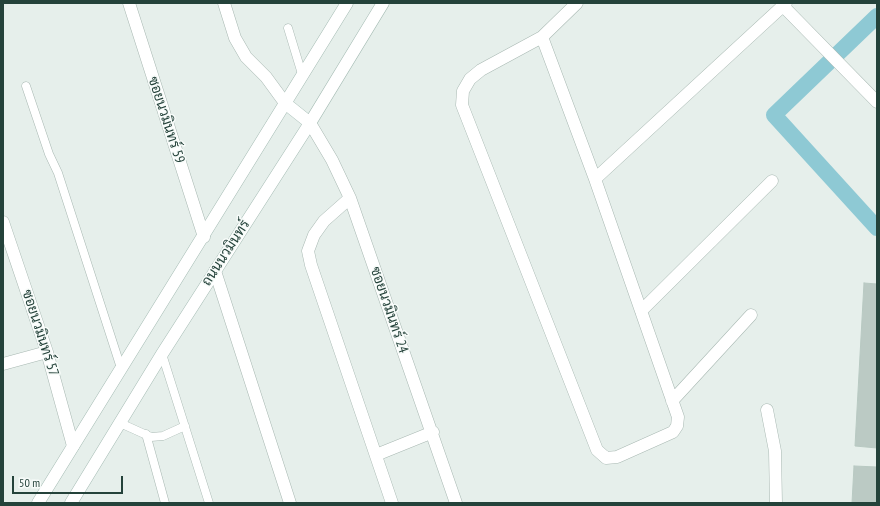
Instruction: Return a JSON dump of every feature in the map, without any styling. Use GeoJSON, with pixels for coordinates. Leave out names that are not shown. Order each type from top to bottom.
{"type":"FeatureCollection","features":[{"type":"Feature","properties":{"kind":"street","name":"ซอยนวมินทร์ 59"},"geometry":{"type":"LineString","coordinates":[[129,3],[204,237]]}},
{"type":"Feature","properties":{"kind":"street"},"geometry":{"type":"LineString","coordinates":[[224,3],[235,38],[246,56],[266,77],[285,103],[310,123]]}},
{"type":"Feature","properties":{"kind":"street","name":"ถนนนวมินทร์"},"geometry":{"type":"LineString","coordinates":[[38,503],[204,237],[302,74],[347,3]]}},
{"type":"Feature","properties":{"kind":"street","name":"ถนนนวมินทร์"},"geometry":{"type":"LineString","coordinates":[[71,503],[162,354],[310,123],[383,3]]}},
{"type":"Feature","properties":{"kind":"street"},"geometry":{"type":"LineString","coordinates":[[542,37],[595,179],[678,417],[677,426],[673,432],[617,457],[606,458],[597,450],[462,105],[463,91],[470,79],[481,70],[542,37],[577,3]]}},
{"type":"Feature","properties":{"kind":"street"},"geometry":{"type":"LineString","coordinates":[[595,179],[784,4],[834,59],[877,102]]}},
{"type":"Feature","properties":{"kind":"street","name":"ซอยนวมินทร์ 24"},"geometry":{"type":"LineString","coordinates":[[310,123],[332,160],[350,198],[433,432],[456,503]]}},
{"type":"Feature","properties":{"kind":"street"},"geometry":{"type":"LineString","coordinates":[[641,311],[772,181]]}},
{"type":"Feature","properties":{"kind":"street"},"geometry":{"type":"LineString","coordinates":[[350,198],[324,221],[314,235],[308,251],[311,265],[392,503]]}},
{"type":"Feature","properties":{"kind":"street","name":"ซอยนวมินทร์ 57"},"geometry":{"type":"LineString","coordinates":[[4,225],[46,352],[73,446]]}},
{"type":"Feature","properties":{"kind":"street"},"geometry":{"type":"LineString","coordinates":[[214,271],[290,503]]}},
{"type":"Feature","properties":{"kind":"street"},"geometry":{"type":"LineString","coordinates":[[672,401],[751,315]]}},
{"type":"Feature","properties":{"kind":"street"},"geometry":{"type":"LineString","coordinates":[[3,364],[46,352]]}},
{"type":"Feature","properties":{"kind":"street"},"geometry":{"type":"LineString","coordinates":[[767,410],[775,451],[776,503]]}},
{"type":"Feature","properties":{"kind":"street"},"geometry":{"type":"LineString","coordinates":[[376,455],[433,432]]}},
{"type":"Feature","properties":{"kind":"lane"},"geometry":{"type":"LineString","coordinates":[[288,28],[302,74]]}},
{"type":"Feature","properties":{"kind":"lane"},"geometry":{"type":"LineString","coordinates":[[26,86],[49,154],[58,173],[121,368]]}},
{"type":"Feature","properties":{"kind":"lane"},"geometry":{"type":"LineString","coordinates":[[162,354],[209,503]]}},
{"type":"Feature","properties":{"kind":"lane"},"geometry":{"type":"LineString","coordinates":[[120,423],[151,437],[163,436],[185,426]]}},
{"type":"Feature","properties":{"kind":"lane"},"geometry":{"type":"LineString","coordinates":[[146,434],[165,503]]}},
{"type":"Feature","properties":{"kind":"building"},"geometry":{"type":"Polygon","coordinates":[[[864,283],[877,284],[877,448],[855,446],[864,283]]]}},
{"type":"Feature","properties":{"kind":"building"},"geometry":{"type":"Polygon","coordinates":[[[854,466],[877,467],[877,503],[852,503],[854,466]]]}},
{"type":"Feature","properties":{"kind":"waterway"},"geometry":{"type":"LineString","coordinates":[[877,16],[774,115],[877,228]]}}]}
